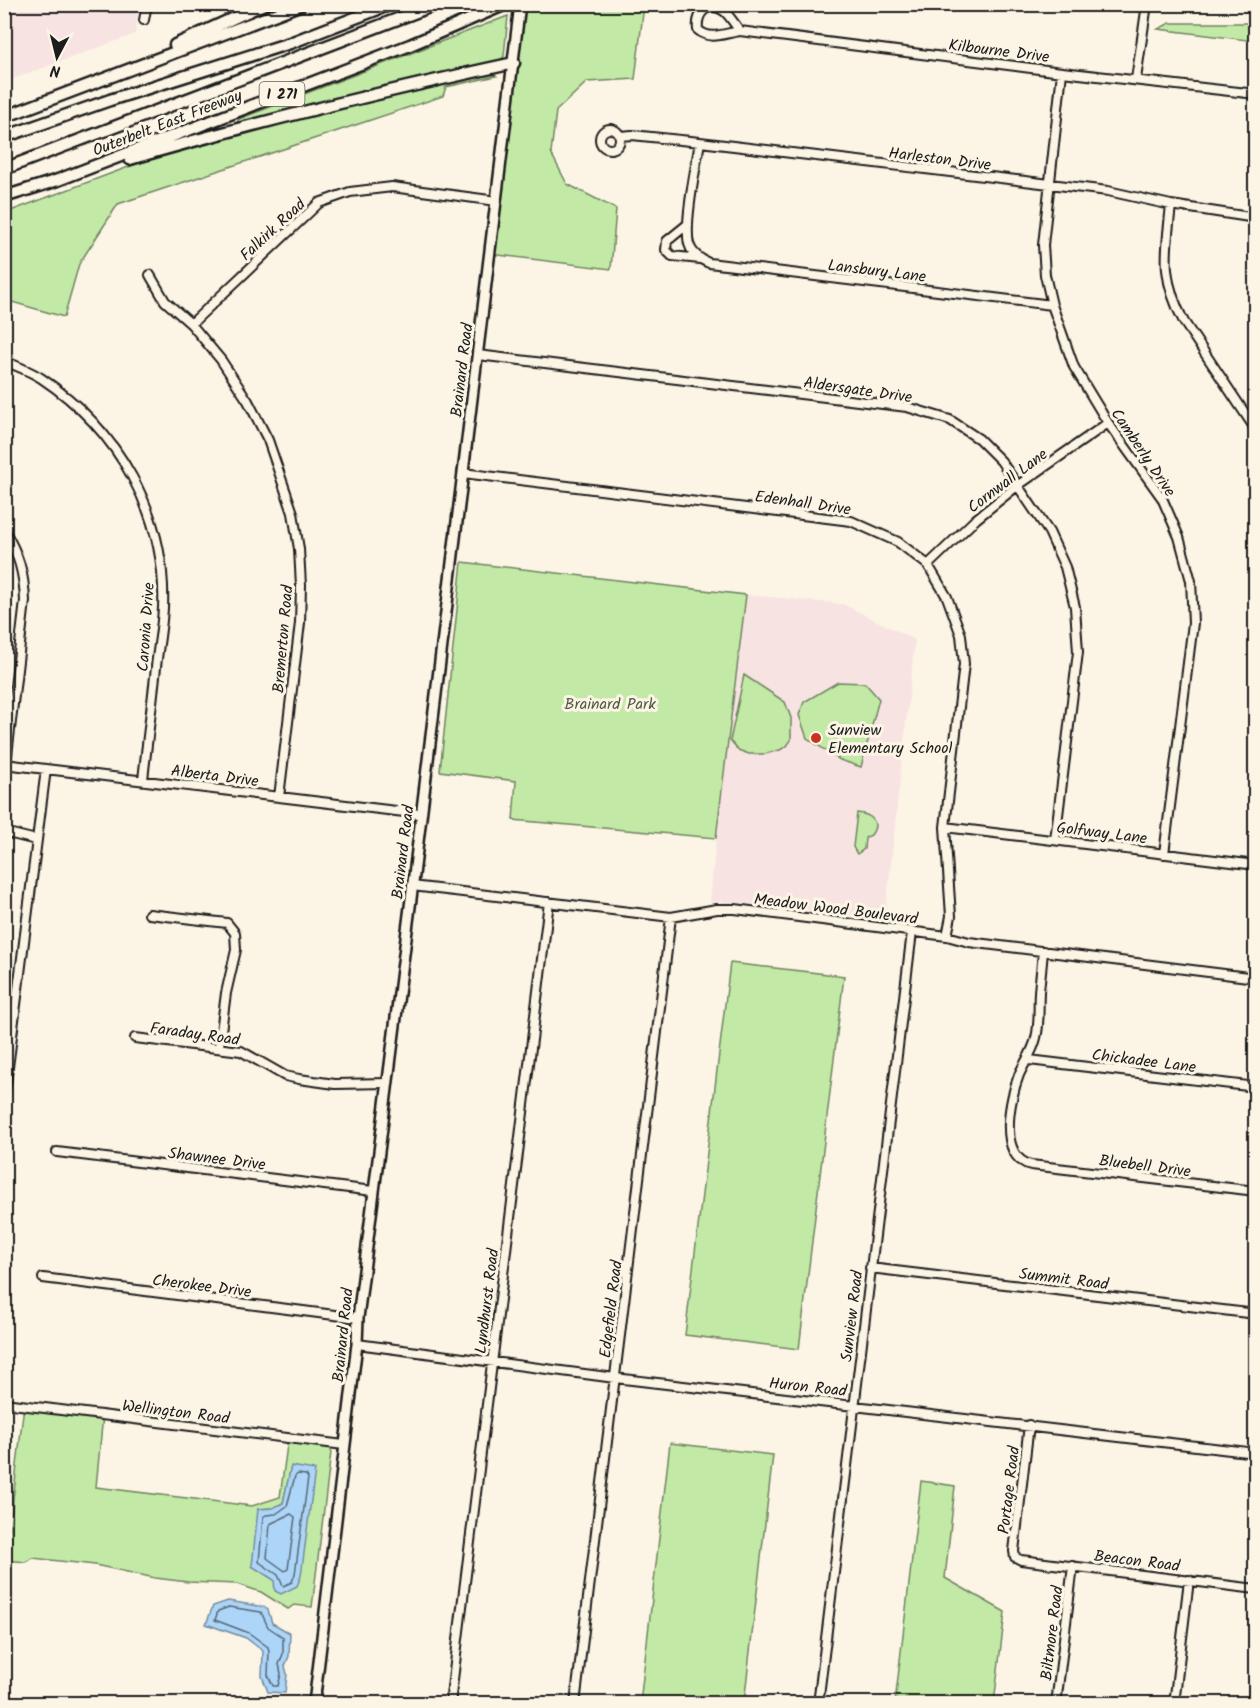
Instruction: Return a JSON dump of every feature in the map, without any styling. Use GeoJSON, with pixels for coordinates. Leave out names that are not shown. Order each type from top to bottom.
{"type":"FeatureCollection","features":[{"type":"Feature","properties":{"kind":"highway"},"geometry":{"type":"LineString","coordinates":[[89,85],[264,4]]}},
{"type":"Feature","properties":{"kind":"highway"},"geometry":{"type":"LineString","coordinates":[[4,117],[302,4]]}},
{"type":"Feature","properties":{"kind":"highway"},"geometry":{"type":"LineString","coordinates":[[4,139],[111,100],[290,43],[391,4]]}},
{"type":"Feature","properties":{"kind":"highway"},"geometry":{"type":"LineString","coordinates":[[4,170],[436,4]]}},
{"type":"Feature","properties":{"kind":"highway","name":"Outerbelt East Freeway"},"geometry":{"type":"LineString","coordinates":[[4,197],[58,180],[410,45],[506,4]]}},
{"type":"Feature","properties":{"kind":"highway"},"geometry":{"type":"LineString","coordinates":[[58,180],[232,129],[514,63]]}},
{"type":"Feature","properties":{"kind":"main road","name":"Brainard Road"},"geometry":{"type":"LineString","coordinates":[[314,1704],[373,1191],[520,4]]}},
{"type":"Feature","properties":{"kind":"street"},"geometry":{"type":"LineString","coordinates":[[144,21],[147,4]]}},
{"type":"Feature","properties":{"kind":"street"},"geometry":{"type":"LineString","coordinates":[[1136,79],[1147,4]]}},
{"type":"Feature","properties":{"kind":"street","name":"Kilbourne Drive"},"geometry":{"type":"LineString","coordinates":[[740,31],[725,12],[717,8],[706,8],[697,20],[699,30],[704,35],[721,35],[740,31],[1256,94]]}},
{"type":"Feature","properties":{"kind":"street","name":"Camberly Drive"},"geometry":{"type":"LineString","coordinates":[[1062,72],[1043,245],[1052,305],[1074,367],[1108,423],[1162,498],[1179,537],[1191,581],[1192,623],[1164,854]]}},
{"type":"Feature","properties":{"kind":"street","name":"Harleston Drive"},"geometry":{"type":"LineString","coordinates":[[620,135],[699,142],[1108,191],[1171,205],[1256,218]]}},
{"type":"Feature","properties":{"kind":"street"},"geometry":{"type":"LineString","coordinates":[[690,255],[688,224],[699,142]]}},
{"type":"Feature","properties":{"kind":"street","name":"Falkirk Road"},"geometry":{"type":"LineString","coordinates":[[191,324],[319,204],[350,192],[392,187],[497,201]]}},
{"type":"Feature","properties":{"kind":"street"},"geometry":{"type":"LineString","coordinates":[[1171,205],[1165,258],[1168,281],[1175,305],[1256,430]]}},
{"type":"Feature","properties":{"kind":"street","name":"Lansbury Lane"},"geometry":{"type":"LineString","coordinates":[[688,224],[670,238],[666,246],[672,256],[690,255],[709,263],[1052,305]]}},
{"type":"Feature","properties":{"kind":"street","name":"Bremerton Road"},"geometry":{"type":"LineString","coordinates":[[150,275],[165,301],[191,324],[221,360],[248,401],[268,440],[293,513],[299,549],[300,623],[279,797]]}},
{"type":"Feature","properties":{"kind":"street","name":"Aldersgate Drive"},"geometry":{"type":"LineString","coordinates":[[478,355],[907,407],[950,420],[979,439],[1001,461],[1048,532],[1065,567],[1075,607],[1078,652],[1055,840]]}},
{"type":"Feature","properties":{"kind":"street","name":"Caronia Drive"},"geometry":{"type":"LineString","coordinates":[[4,361],[39,377],[69,398],[99,428],[120,453],[150,513],[158,544],[163,608],[143,780]]}},
{"type":"Feature","properties":{"kind":"street","name":"Cornwall Lane"},"geometry":{"type":"LineString","coordinates":[[928,565],[976,519],[1017,486],[1108,423]]}},
{"type":"Feature","properties":{"kind":"street","name":"Edenhall Drive"},"geometry":{"type":"LineString","coordinates":[[463,473],[851,521],[898,542],[928,565],[947,597],[961,635],[964,664],[945,827],[951,916],[947,936]]}},
{"type":"Feature","properties":{"kind":"street"},"geometry":{"type":"LineString","coordinates":[[4,530],[15,548],[24,575],[25,601],[5,764]]}},
{"type":"Feature","properties":{"kind":"street","name":"Alberta Drive"},"geometry":{"type":"LineString","coordinates":[[5,764],[421,814]]}},
{"type":"Feature","properties":{"kind":"street"},"geometry":{"type":"LineString","coordinates":[[4,1099],[46,769]]}},
{"type":"Feature","properties":{"kind":"street","name":"Golfway Lane"},"geometry":{"type":"LineString","coordinates":[[945,827],[1256,865]]}},
{"type":"Feature","properties":{"kind":"street"},"geometry":{"type":"LineString","coordinates":[[4,832],[36,840]]}},
{"type":"Feature","properties":{"kind":"street","name":"Meadow Wood Boulevard"},"geometry":{"type":"LineString","coordinates":[[412,886],[671,917],[717,909],[735,909],[947,936],[969,942],[1256,978]]}},
{"type":"Feature","properties":{"kind":"street","name":"Lyndhurst Road"},"geometry":{"type":"LineString","coordinates":[[450,1704],[549,903]]}},
{"type":"Feature","properties":{"kind":"street"},"geometry":{"type":"LineString","coordinates":[[149,914],[226,923],[235,933],[236,950],[226,993],[219,1047]]}},
{"type":"Feature","properties":{"kind":"street","name":"Edgefield Road"},"geometry":{"type":"LineString","coordinates":[[575,1704],[671,917]]}},
{"type":"Feature","properties":{"kind":"street","name":"Sunview Road"},"geometry":{"type":"LineString","coordinates":[[818,1704],[912,932]]}},
{"type":"Feature","properties":{"kind":"street"},"geometry":{"type":"LineString","coordinates":[[1029,1060],[1036,1039],[1043,951]]}},
{"type":"Feature","properties":{"kind":"street","name":"Faraday Road"},"geometry":{"type":"LineString","coordinates":[[135,1038],[241,1051],[285,1076],[299,1079],[335,1084],[388,1083]]}},
{"type":"Feature","properties":{"kind":"street","name":"Chickadee Lane"},"geometry":{"type":"LineString","coordinates":[[1029,1060],[1256,1087]]}},
{"type":"Feature","properties":{"kind":"street","name":"Bluebell Drive"},"geometry":{"type":"LineString","coordinates":[[1029,1060],[1020,1072],[1013,1092],[1009,1125],[1011,1146],[1020,1161],[1031,1165],[1256,1191]]}},
{"type":"Feature","properties":{"kind":"street","name":"Shawnee Drive"},"geometry":{"type":"LineString","coordinates":[[57,1152],[373,1191]]}},
{"type":"Feature","properties":{"kind":"street","name":"Summit Road"},"geometry":{"type":"LineString","coordinates":[[870,1268],[1256,1314]]}},
{"type":"Feature","properties":{"kind":"street","name":"Cherokee Drive"},"geometry":{"type":"LineString","coordinates":[[43,1278],[358,1318]]}},
{"type":"Feature","properties":{"kind":"street","name":"Huron Road"},"geometry":{"type":"LineString","coordinates":[[357,1344],[615,1378],[1256,1453]]}},
{"type":"Feature","properties":{"kind":"street","name":"Wellington Road"},"geometry":{"type":"LineString","coordinates":[[4,1403],[344,1445]]}},
{"type":"Feature","properties":{"kind":"street","name":"Portage Road"},"geometry":{"type":"LineString","coordinates":[[1015,1557],[1029,1425]]}},
{"type":"Feature","properties":{"kind":"street","name":"Beacon Road"},"geometry":{"type":"LineString","coordinates":[[1015,1557],[1021,1560],[1256,1588]]}},
{"type":"Feature","properties":{"kind":"street","name":"Biltmore Road"},"geometry":{"type":"LineString","coordinates":[[1056,1704],[1073,1566]]}},
{"type":"Feature","properties":{"kind":"street"},"geometry":{"type":"LineString","coordinates":[[1174,1704],[1189,1580]]}},
{"type":"Feature","properties":{"kind":"shaded area"},"geometry":{"type":"Polygon","coordinates":[[[4,5],[139,5],[135,34],[5,82],[4,5]]]}},
{"type":"Feature","properties":{"kind":"shaded area","name":"Sunview Elementary School"},"geometry":{"type":"Polygon","coordinates":[[[746,595],[843,604],[915,640],[885,918],[733,902],[710,902],[746,595]]]}},
{"type":"Feature","properties":{"kind":"shaded area"},"geometry":{"type":"Polygon","coordinates":[[[4,1694],[55,1700],[84,1703],[5,1703],[4,1694]]]}},
{"type":"Feature","properties":{"kind":"green space"},"geometry":{"type":"Polygon","coordinates":[[[520,5],[644,5],[635,79],[587,82],[556,111],[551,153],[567,184],[616,209],[611,269],[490,254],[520,5]]]}},
{"type":"Feature","properties":{"kind":"green space"},"geometry":{"type":"Polygon","coordinates":[[[508,16],[502,59],[241,123],[237,122],[239,119],[508,16]]]}},
{"type":"Feature","properties":{"kind":"green space"},"geometry":{"type":"Polygon","coordinates":[[[1170,23],[1255,23],[1255,41],[1158,29],[1170,23]]]}},
{"type":"Feature","properties":{"kind":"green space"},"geometry":{"type":"Polygon","coordinates":[[[488,73],[496,76],[446,87],[443,96],[118,204],[79,264],[64,317],[5,300],[5,213],[158,156],[291,120],[488,73]]]}},
{"type":"Feature","properties":{"kind":"green space","name":"Brainard Park"},"geometry":{"type":"Polygon","coordinates":[[[462,562],[746,595],[716,838],[513,820],[516,781],[440,771],[462,562]]]}},
{"type":"Feature","properties":{"kind":"green space"},"geometry":{"type":"Polygon","coordinates":[[[744,675],[785,702],[791,718],[791,740],[780,750],[765,754],[749,754],[738,750],[730,741],[744,675]]]}},
{"type":"Feature","properties":{"kind":"green space"},"geometry":{"type":"Polygon","coordinates":[[[838,682],[865,683],[879,699],[861,767],[840,760],[807,738],[799,715],[804,702],[838,682]]]}},
{"type":"Feature","properties":{"kind":"green space"},"geometry":{"type":"Polygon","coordinates":[[[857,813],[873,819],[875,826],[871,835],[865,838],[864,849],[857,854],[853,847],[857,813]]]}},
{"type":"Feature","properties":{"kind":"green space"},"geometry":{"type":"Polygon","coordinates":[[[730,963],[844,976],[799,1349],[685,1335],[730,963]]]}},
{"type":"Feature","properties":{"kind":"green space"},"geometry":{"type":"Polygon","coordinates":[[[24,1405],[103,1415],[96,1487],[252,1506],[280,1497],[288,1438],[332,1444],[312,1607],[294,1605],[288,1609],[261,1592],[237,1584],[155,1578],[95,1565],[33,1558],[26,1562],[6,1560],[24,1405]],[[291,1467],[283,1503],[273,1508],[258,1509],[274,1580],[291,1467]]]}},
{"type":"Feature","properties":{"kind":"green space"},"geometry":{"type":"Polygon","coordinates":[[[670,1443],[773,1455],[744,1703],[640,1703],[670,1443]]]}},
{"type":"Feature","properties":{"kind":"green space"},"geometry":{"type":"Polygon","coordinates":[[[921,1481],[955,1486],[945,1578],[1005,1612],[994,1703],[895,1703],[921,1481]]]}},
{"type":"Feature","properties":{"kind":"water"},"geometry":{"type":"Polygon","coordinates":[[[291,1466],[315,1470],[301,1576],[297,1586],[281,1594],[275,1591],[274,1580],[252,1566],[258,1509],[273,1508],[283,1503],[291,1466]]]}},
{"type":"Feature","properties":{"kind":"water"},"geometry":{"type":"Polygon","coordinates":[[[228,1601],[264,1607],[268,1610],[272,1623],[290,1633],[289,1656],[285,1666],[287,1674],[285,1693],[268,1692],[262,1676],[263,1651],[246,1638],[206,1624],[213,1606],[228,1601]]]}},
{"type":"Feature","properties":{"kind":"place","name":"Sunview Elementary School"},"geometry":{"type":"Point","coordinates":[816,738]}}]}
